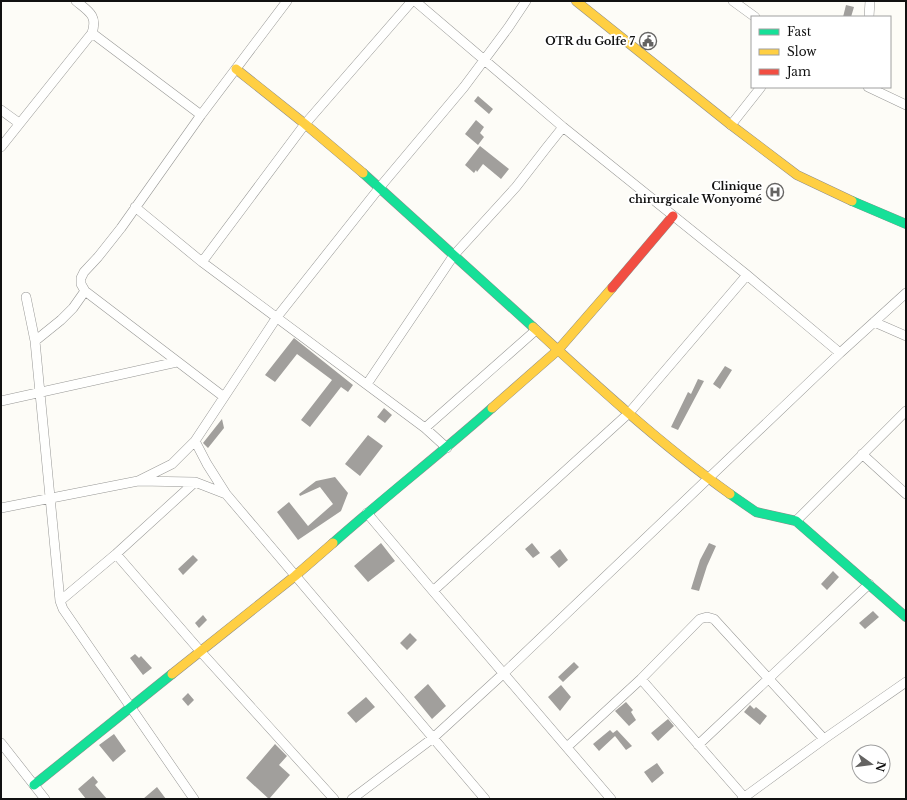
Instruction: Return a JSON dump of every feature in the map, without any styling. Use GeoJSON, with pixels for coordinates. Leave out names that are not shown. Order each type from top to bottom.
{"type":"FeatureCollection","features":[{"type":"Feature","properties":{"kind":"street"},"geometry":{"type":"LineString","coordinates":[[1,147],[92,33],[94,19],[89,12],[76,1]]}},
{"type":"Feature","properties":{"kind":"street"},"geometry":{"type":"LineString","coordinates":[[224,397],[85,291],[81,284],[81,278],[84,272],[112,239],[201,115],[287,1]]}},
{"type":"Feature","properties":{"kind":"street"},"geometry":{"type":"LineString","coordinates":[[202,262],[305,124],[413,1],[484,59],[563,127],[747,275],[840,353]]}},
{"type":"Feature","properties":{"kind":"street"},"geometry":{"type":"LineString","coordinates":[[138,481],[172,464],[195,441],[277,317],[380,188],[464,87],[526,1]]}},
{"type":"Feature","properties":{"kind":"street"},"geometry":{"type":"LineString","coordinates":[[576,1],[587,4],[731,125],[797,174],[821,187],[906,224]]}},
{"type":"Feature","properties":{"kind":"street"},"geometry":{"type":"LineString","coordinates":[[733,1],[754,16]]}},
{"type":"Feature","properties":{"kind":"street"},"geometry":{"type":"LineString","coordinates":[[869,16],[870,1]]}},
{"type":"Feature","properties":{"kind":"street"},"geometry":{"type":"LineString","coordinates":[[92,33],[201,115]]}},
{"type":"Feature","properties":{"kind":"street"},"geometry":{"type":"LineString","coordinates":[[236,69],[305,124],[380,188],[629,413],[708,478],[756,512],[796,521],[906,618]]}},
{"type":"Feature","properties":{"kind":"street"},"geometry":{"type":"LineString","coordinates":[[731,125],[760,88]]}},
{"type":"Feature","properties":{"kind":"street"},"geometry":{"type":"LineString","coordinates":[[870,88],[906,105]]}},
{"type":"Feature","properties":{"kind":"street"},"geometry":{"type":"LineString","coordinates":[[1,110],[19,123]]}},
{"type":"Feature","properties":{"kind":"street"},"geometry":{"type":"LineString","coordinates":[[367,384],[454,255],[516,187],[563,127]]}},
{"type":"Feature","properties":{"kind":"street"},"geometry":{"type":"LineString","coordinates":[[135,207],[202,262],[425,428],[447,448]]}},
{"type":"Feature","properties":{"kind":"street"},"geometry":{"type":"LineString","coordinates":[[34,785],[295,576],[367,513],[447,448],[558,350],[673,216]]}},
{"type":"Feature","properties":{"kind":"street"},"geometry":{"type":"LineString","coordinates":[[433,591],[629,413],[747,275]]}},
{"type":"Feature","properties":{"kind":"street"},"geometry":{"type":"LineString","coordinates":[[35,341],[62,320],[85,291]]}},
{"type":"Feature","properties":{"kind":"street"},"geometry":{"type":"LineString","coordinates":[[352,799],[433,738],[504,673],[840,353],[906,293]]}},
{"type":"Feature","properties":{"kind":"street"},"geometry":{"type":"LineString","coordinates":[[26,297],[35,341],[60,601],[63,610],[194,799]]}},
{"type":"Feature","properties":{"kind":"street"},"geometry":{"type":"LineString","coordinates":[[874,322],[906,336]]}},
{"type":"Feature","properties":{"kind":"street"},"geometry":{"type":"LineString","coordinates":[[425,428],[536,330]]}},
{"type":"Feature","properties":{"kind":"street"},"geometry":{"type":"LineString","coordinates":[[1,401],[177,362]]}},
{"type":"Feature","properties":{"kind":"street"},"geometry":{"type":"LineString","coordinates":[[796,521],[906,411]]}},
{"type":"Feature","properties":{"kind":"street"},"geometry":{"type":"LineString","coordinates":[[195,441],[207,464],[226,494],[485,799]]}},
{"type":"Feature","properties":{"kind":"street"},"geometry":{"type":"LineString","coordinates":[[862,454],[906,494]]}},
{"type":"Feature","properties":{"kind":"street"},"geometry":{"type":"LineString","coordinates":[[1,508],[50,500],[138,481],[195,482],[226,494]]}},
{"type":"Feature","properties":{"kind":"street"},"geometry":{"type":"LineString","coordinates":[[60,601],[116,554],[195,482]]}},
{"type":"Feature","properties":{"kind":"street"},"geometry":{"type":"LineString","coordinates":[[367,513],[611,799]]}},
{"type":"Feature","properties":{"kind":"street"},"geometry":{"type":"LineString","coordinates":[[116,554],[200,652],[334,799]]}},
{"type":"Feature","properties":{"kind":"street"},"geometry":{"type":"LineString","coordinates":[[698,744],[869,584]]}},
{"type":"Feature","properties":{"kind":"street"},"geometry":{"type":"LineString","coordinates":[[567,747],[641,679],[700,619],[707,617],[714,618],[824,739]]}},
{"type":"Feature","properties":{"kind":"street"},"geometry":{"type":"LineString","coordinates":[[641,679],[743,798],[906,682]]}},
{"type":"Feature","properties":{"kind":"street"},"geometry":{"type":"LineString","coordinates":[[1,743],[45,799]]}},
{"type":"Feature","properties":{"kind":"building"},"geometry":{"type":"Polygon","coordinates":[[[846,5],[854,7],[851,16],[843,16],[846,5]]]}},
{"type":"Feature","properties":{"kind":"building"},"geometry":{"type":"Polygon","coordinates":[[[478,96],[493,109],[489,114],[474,101],[478,96]]]}},
{"type":"Feature","properties":{"kind":"building"},"geometry":{"type":"Polygon","coordinates":[[[476,120],[484,127],[480,133],[484,137],[478,145],[465,134],[476,120]]]}},
{"type":"Feature","properties":{"kind":"building"},"geometry":{"type":"Polygon","coordinates":[[[480,146],[509,169],[501,179],[483,164],[477,172],[476,170],[474,173],[465,165],[480,146]]]}},
{"type":"Feature","properties":{"kind":"building"},"geometry":{"type":"Polygon","coordinates":[[[294,338],[353,385],[348,392],[341,387],[310,427],[301,420],[332,380],[297,354],[275,382],[265,375],[294,338]]]}},
{"type":"Feature","properties":{"kind":"building"},"geometry":{"type":"Polygon","coordinates":[[[725,366],[732,370],[720,389],[713,384],[725,366]]]}},
{"type":"Feature","properties":{"kind":"building"},"geometry":{"type":"Polygon","coordinates":[[[698,379],[704,381],[678,430],[671,427],[688,392],[691,394],[698,379]]]}},
{"type":"Feature","properties":{"kind":"building"},"geometry":{"type":"Polygon","coordinates":[[[384,408],[392,415],[385,423],[377,417],[384,408]]]}},
{"type":"Feature","properties":{"kind":"building"},"geometry":{"type":"Polygon","coordinates":[[[222,419],[224,428],[208,448],[203,443],[222,419]]]}},
{"type":"Feature","properties":{"kind":"building"},"geometry":{"type":"Polygon","coordinates":[[[368,435],[383,446],[360,476],[345,464],[368,435]]]}},
{"type":"Feature","properties":{"kind":"building"},"geometry":{"type":"Polygon","coordinates":[[[335,477],[348,493],[341,511],[298,540],[277,512],[289,502],[308,526],[333,504],[320,487],[300,496],[299,494],[316,481],[335,477]]]}},
{"type":"Feature","properties":{"kind":"building"},"geometry":{"type":"Polygon","coordinates":[[[381,543],[395,561],[368,582],[354,566],[381,543]]]}},
{"type":"Feature","properties":{"kind":"building"},"geometry":{"type":"Polygon","coordinates":[[[532,543],[540,553],[533,558],[525,549],[532,543]]]}},
{"type":"Feature","properties":{"kind":"building"},"geometry":{"type":"Polygon","coordinates":[[[709,543],[716,546],[707,566],[699,591],[691,589],[700,560],[709,543]]]}},
{"type":"Feature","properties":{"kind":"building"},"geometry":{"type":"Polygon","coordinates":[[[560,549],[568,560],[559,568],[550,557],[560,549]]]}},
{"type":"Feature","properties":{"kind":"building"},"geometry":{"type":"Polygon","coordinates":[[[193,555],[198,560],[183,575],[178,569],[193,555]]]}},
{"type":"Feature","properties":{"kind":"building"},"geometry":{"type":"Polygon","coordinates":[[[833,571],[839,577],[827,590],[821,584],[833,571]]]}},
{"type":"Feature","properties":{"kind":"building"},"geometry":{"type":"Polygon","coordinates":[[[873,611],[879,617],[865,629],[859,623],[873,611]]]}},
{"type":"Feature","properties":{"kind":"building"},"geometry":{"type":"Polygon","coordinates":[[[203,615],[207,620],[199,628],[195,623],[203,615]]]}},
{"type":"Feature","properties":{"kind":"building"},"geometry":{"type":"Polygon","coordinates":[[[410,633],[417,640],[407,650],[400,643],[410,633]]]}},
{"type":"Feature","properties":{"kind":"building"},"geometry":{"type":"Polygon","coordinates":[[[135,654],[139,658],[141,656],[152,668],[143,675],[130,658],[135,654]]]}},
{"type":"Feature","properties":{"kind":"building"},"geometry":{"type":"Polygon","coordinates":[[[574,662],[579,667],[563,682],[558,677],[574,662]]]}},
{"type":"Feature","properties":{"kind":"building"},"geometry":{"type":"Polygon","coordinates":[[[428,684],[446,706],[432,719],[414,697],[428,684]]]}},
{"type":"Feature","properties":{"kind":"building"},"geometry":{"type":"Polygon","coordinates":[[[561,685],[571,697],[560,711],[548,697],[561,685]]]}},
{"type":"Feature","properties":{"kind":"building"},"geometry":{"type":"Polygon","coordinates":[[[188,693],[194,700],[188,706],[182,699],[188,693]]]}},
{"type":"Feature","properties":{"kind":"building"},"geometry":{"type":"Polygon","coordinates":[[[366,697],[375,707],[356,723],[347,713],[366,697]]]}},
{"type":"Feature","properties":{"kind":"building"},"geometry":{"type":"Polygon","coordinates":[[[626,702],[633,710],[631,712],[636,720],[629,726],[615,711],[626,702]]]}},
{"type":"Feature","properties":{"kind":"building"},"geometry":{"type":"Polygon","coordinates":[[[750,705],[754,709],[756,707],[767,716],[760,725],[744,712],[750,705]]]}},
{"type":"Feature","properties":{"kind":"building"},"geometry":{"type":"Polygon","coordinates":[[[668,719],[674,726],[658,741],[651,733],[668,719]]]}},
{"type":"Feature","properties":{"kind":"building"},"geometry":{"type":"Polygon","coordinates":[[[610,730],[613,733],[617,730],[632,746],[626,750],[615,736],[599,751],[593,744],[610,730]]]}},
{"type":"Feature","properties":{"kind":"building"},"geometry":{"type":"Polygon","coordinates":[[[114,734],[126,751],[113,762],[99,745],[114,734]]]}},
{"type":"Feature","properties":{"kind":"building"},"geometry":{"type":"Polygon","coordinates":[[[275,744],[287,756],[279,765],[290,775],[269,799],[246,778],[275,744]]]}},
{"type":"Feature","properties":{"kind":"building"},"geometry":{"type":"Polygon","coordinates":[[[657,763],[664,773],[652,783],[644,772],[657,763]]]}},
{"type":"Feature","properties":{"kind":"building"},"geometry":{"type":"Polygon","coordinates":[[[93,776],[98,782],[95,785],[107,799],[86,799],[78,789],[93,776]]]}},
{"type":"Feature","properties":{"kind":"building"},"geometry":{"type":"Polygon","coordinates":[[[157,787],[166,799],[143,799],[157,787]]]}},
{"type":"Feature","properties":{"kind":"traffic: fast"},"geometry":{"type":"LineString","coordinates":[[363,173],[533,327]]}},
{"type":"Feature","properties":{"kind":"traffic: fast"},"geometry":{"type":"LineString","coordinates":[[852,201],[906,224]]}},
{"type":"Feature","properties":{"kind":"traffic: fast"},"geometry":{"type":"LineString","coordinates":[[333,543],[492,408]]}},
{"type":"Feature","properties":{"kind":"traffic: fast"},"geometry":{"type":"LineString","coordinates":[[730,494],[756,512],[796,521],[906,617]]}},
{"type":"Feature","properties":{"kind":"traffic: fast"},"geometry":{"type":"LineString","coordinates":[[34,785],[172,674]]}},
{"type":"Feature","properties":{"kind":"traffic: slow"},"geometry":{"type":"LineString","coordinates":[[576,1],[731,125],[797,175],[852,201]]}},
{"type":"Feature","properties":{"kind":"traffic: slow"},"geometry":{"type":"LineString","coordinates":[[236,69],[363,173]]}},
{"type":"Feature","properties":{"kind":"traffic: slow"},"geometry":{"type":"LineString","coordinates":[[492,408],[558,350],[612,288]]}},
{"type":"Feature","properties":{"kind":"traffic: slow"},"geometry":{"type":"LineString","coordinates":[[533,327],[654,434],[730,494]]}},
{"type":"Feature","properties":{"kind":"traffic: slow"},"geometry":{"type":"LineString","coordinates":[[172,674],[295,576],[333,543]]}},
{"type":"Feature","properties":{"kind":"traffic: jam"},"geometry":{"type":"LineString","coordinates":[[612,288],[673,216]]}},
{"type":"Feature","properties":{"kind":"place","name":"OTR du Golfe 7"},"geometry":{"type":"Point","coordinates":[648,41]}},
{"type":"Feature","properties":{"kind":"place","name":"Clinique chirurgicale Wonyomé"},"geometry":{"type":"Point","coordinates":[775,192]}}]}
